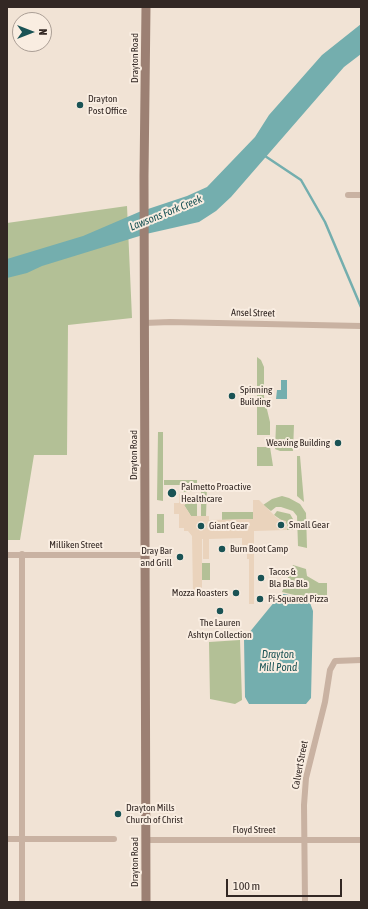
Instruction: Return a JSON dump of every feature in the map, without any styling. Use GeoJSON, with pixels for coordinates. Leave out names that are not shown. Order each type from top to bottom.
{"type":"FeatureCollection","features":[{"type":"Feature","properties":{"kind":"main road","name":"Drayton Road"},"geometry":{"type":"LineString","coordinates":[[146,7],[144,176],[146,902]]}},
{"type":"Feature","properties":{"kind":"street"},"geometry":{"type":"LineString","coordinates":[[348,195],[361,195]]}},
{"type":"Feature","properties":{"kind":"street","name":"Ansel Street"},"geometry":{"type":"LineString","coordinates":[[144,323],[178,322],[361,326]]}},
{"type":"Feature","properties":{"kind":"street"},"geometry":{"type":"LineString","coordinates":[[22,554],[22,902]]}},
{"type":"Feature","properties":{"kind":"street","name":"Milliken Street"},"geometry":{"type":"LineString","coordinates":[[7,555],[145,555]]}},
{"type":"Feature","properties":{"kind":"street","name":"Calvert Street"},"geometry":{"type":"LineString","coordinates":[[305,902],[304,840],[306,778],[325,702],[332,665],[340,660],[361,660]]}},
{"type":"Feature","properties":{"kind":"street"},"geometry":{"type":"LineString","coordinates":[[7,839],[114,839]]}},
{"type":"Feature","properties":{"kind":"street","name":"Floyd Street"},"geometry":{"type":"LineString","coordinates":[[146,840],[361,840]]}},
{"type":"Feature","properties":{"kind":"green space"},"geometry":{"type":"Polygon","coordinates":[[[127,206],[132,318],[68,325],[67,455],[34,455],[20,540],[7,540],[7,223],[127,206]]]}},
{"type":"Feature","properties":{"kind":"green space"},"geometry":{"type":"Polygon","coordinates":[[[257,357],[261,360],[264,367],[264,397],[270,422],[270,435],[257,435],[257,357]]]}},
{"type":"Feature","properties":{"kind":"green space"},"geometry":{"type":"Polygon","coordinates":[[[276,425],[294,425],[293,451],[280,451],[275,449],[276,425]]]}},
{"type":"Feature","properties":{"kind":"green space"},"geometry":{"type":"Polygon","coordinates":[[[158,432],[163,432],[163,501],[157,500],[158,432]]]}},
{"type":"Feature","properties":{"kind":"green space"},"geometry":{"type":"Polygon","coordinates":[[[257,447],[270,447],[273,466],[257,466],[257,447]]]}},
{"type":"Feature","properties":{"kind":"green space"},"geometry":{"type":"Polygon","coordinates":[[[297,456],[300,456],[304,502],[297,496],[297,456]]]}},
{"type":"Feature","properties":{"kind":"green space"},"geometry":{"type":"Polygon","coordinates":[[[164,480],[197,480],[197,492],[181,492],[181,485],[164,485],[164,480]]]}},
{"type":"Feature","properties":{"kind":"green space"},"geometry":{"type":"Polygon","coordinates":[[[207,487],[206,516],[201,516],[201,490],[207,487]]]}},
{"type":"Feature","properties":{"kind":"green space"},"geometry":{"type":"Polygon","coordinates":[[[187,496],[197,496],[197,516],[191,516],[184,505],[187,503],[187,496]]]}},
{"type":"Feature","properties":{"kind":"green space"},"geometry":{"type":"Polygon","coordinates":[[[282,496],[300,504],[306,513],[307,548],[298,546],[297,516],[293,511],[276,507],[271,511],[263,505],[272,499],[282,496]]]}},
{"type":"Feature","properties":{"kind":"green space"},"geometry":{"type":"Polygon","coordinates":[[[277,511],[290,514],[293,519],[294,530],[287,530],[287,524],[274,515],[277,511]]]}},
{"type":"Feature","properties":{"kind":"green space"},"geometry":{"type":"Polygon","coordinates":[[[222,512],[253,512],[253,519],[222,520],[222,512]]]}},
{"type":"Feature","properties":{"kind":"green space"},"geometry":{"type":"Polygon","coordinates":[[[157,514],[164,514],[164,533],[157,533],[157,514]]]}},
{"type":"Feature","properties":{"kind":"green space"},"geometry":{"type":"Polygon","coordinates":[[[202,563],[210,563],[210,580],[202,580],[202,563]]]}},
{"type":"Feature","properties":{"kind":"green space"},"geometry":{"type":"Polygon","coordinates":[[[293,565],[306,569],[307,576],[319,583],[327,583],[327,599],[311,599],[282,592],[293,565]]]}},
{"type":"Feature","properties":{"kind":"green space"},"geometry":{"type":"Polygon","coordinates":[[[240,640],[242,700],[235,704],[210,699],[209,642],[240,640]]]}},
{"type":"Feature","properties":{"kind":"shaded area"},"geometry":{"type":"Polygon","coordinates":[[[179,494],[187,494],[187,503],[184,505],[191,516],[209,516],[209,520],[253,519],[253,500],[259,500],[278,519],[286,521],[287,530],[254,531],[254,604],[249,604],[249,559],[247,559],[247,551],[242,551],[242,538],[209,539],[209,559],[203,559],[202,539],[202,594],[193,594],[192,536],[188,531],[184,531],[184,528],[179,528],[179,514],[174,514],[174,503],[179,503],[179,494]]]}},
{"type":"Feature","properties":{"kind":"water","name":"Lawsons Fork Creek"},"geometry":{"type":"Polygon","coordinates":[[[361,24],[361,54],[344,67],[231,197],[216,211],[199,222],[146,234],[42,266],[27,273],[7,278],[7,259],[83,236],[139,212],[187,196],[207,187],[255,137],[269,115],[322,55],[361,24]]]}},
{"type":"Feature","properties":{"kind":"water"},"geometry":{"type":"Polygon","coordinates":[[[281,380],[287,380],[287,399],[276,399],[277,390],[281,390],[281,380]]]}},
{"type":"Feature","properties":{"kind":"water","name":"Drayton Mill Pond"},"geometry":{"type":"Polygon","coordinates":[[[284,594],[304,598],[310,603],[313,611],[311,698],[306,704],[249,704],[245,697],[244,639],[280,595],[284,594]]]}},
{"type":"Feature","properties":{"kind":"waterway"},"geometry":{"type":"LineString","coordinates":[[265,156],[301,180],[325,222],[361,307]]}},
{"type":"Feature","properties":{"kind":"place","name":"Drayton Post Office"},"geometry":{"type":"Point","coordinates":[80,105]}},
{"type":"Feature","properties":{"kind":"place","name":"Spinning Building"},"geometry":{"type":"Point","coordinates":[232,396]}},
{"type":"Feature","properties":{"kind":"place","name":"Weaving Building"},"geometry":{"type":"Point","coordinates":[338,443]}},
{"type":"Feature","properties":{"kind":"place","name":"Palmetto Proactive Healthcare"},"geometry":{"type":"Point","coordinates":[172,493]}},
{"type":"Feature","properties":{"kind":"place","name":"Small Gear"},"geometry":{"type":"Point","coordinates":[281,525]}},
{"type":"Feature","properties":{"kind":"place","name":"Giant Gear"},"geometry":{"type":"Point","coordinates":[201,526]}},
{"type":"Feature","properties":{"kind":"place","name":"Burn Boot Camp"},"geometry":{"type":"Point","coordinates":[222,549]}},
{"type":"Feature","properties":{"kind":"place","name":"Dray Bar and Grill"},"geometry":{"type":"Point","coordinates":[180,557]}},
{"type":"Feature","properties":{"kind":"place","name":"Tacos & Bla Bla Bla"},"geometry":{"type":"Point","coordinates":[261,578]}},
{"type":"Feature","properties":{"kind":"place","name":"Mozza Roasters"},"geometry":{"type":"Point","coordinates":[236,593]}},
{"type":"Feature","properties":{"kind":"place","name":"Pi-Squared Pizza"},"geometry":{"type":"Point","coordinates":[260,599]}},
{"type":"Feature","properties":{"kind":"place","name":"The Lauren Ashtyn Collection"},"geometry":{"type":"Point","coordinates":[220,611]}},
{"type":"Feature","properties":{"kind":"place","name":"Drayton Mills Church of Christ"},"geometry":{"type":"Point","coordinates":[118,814]}}]}
